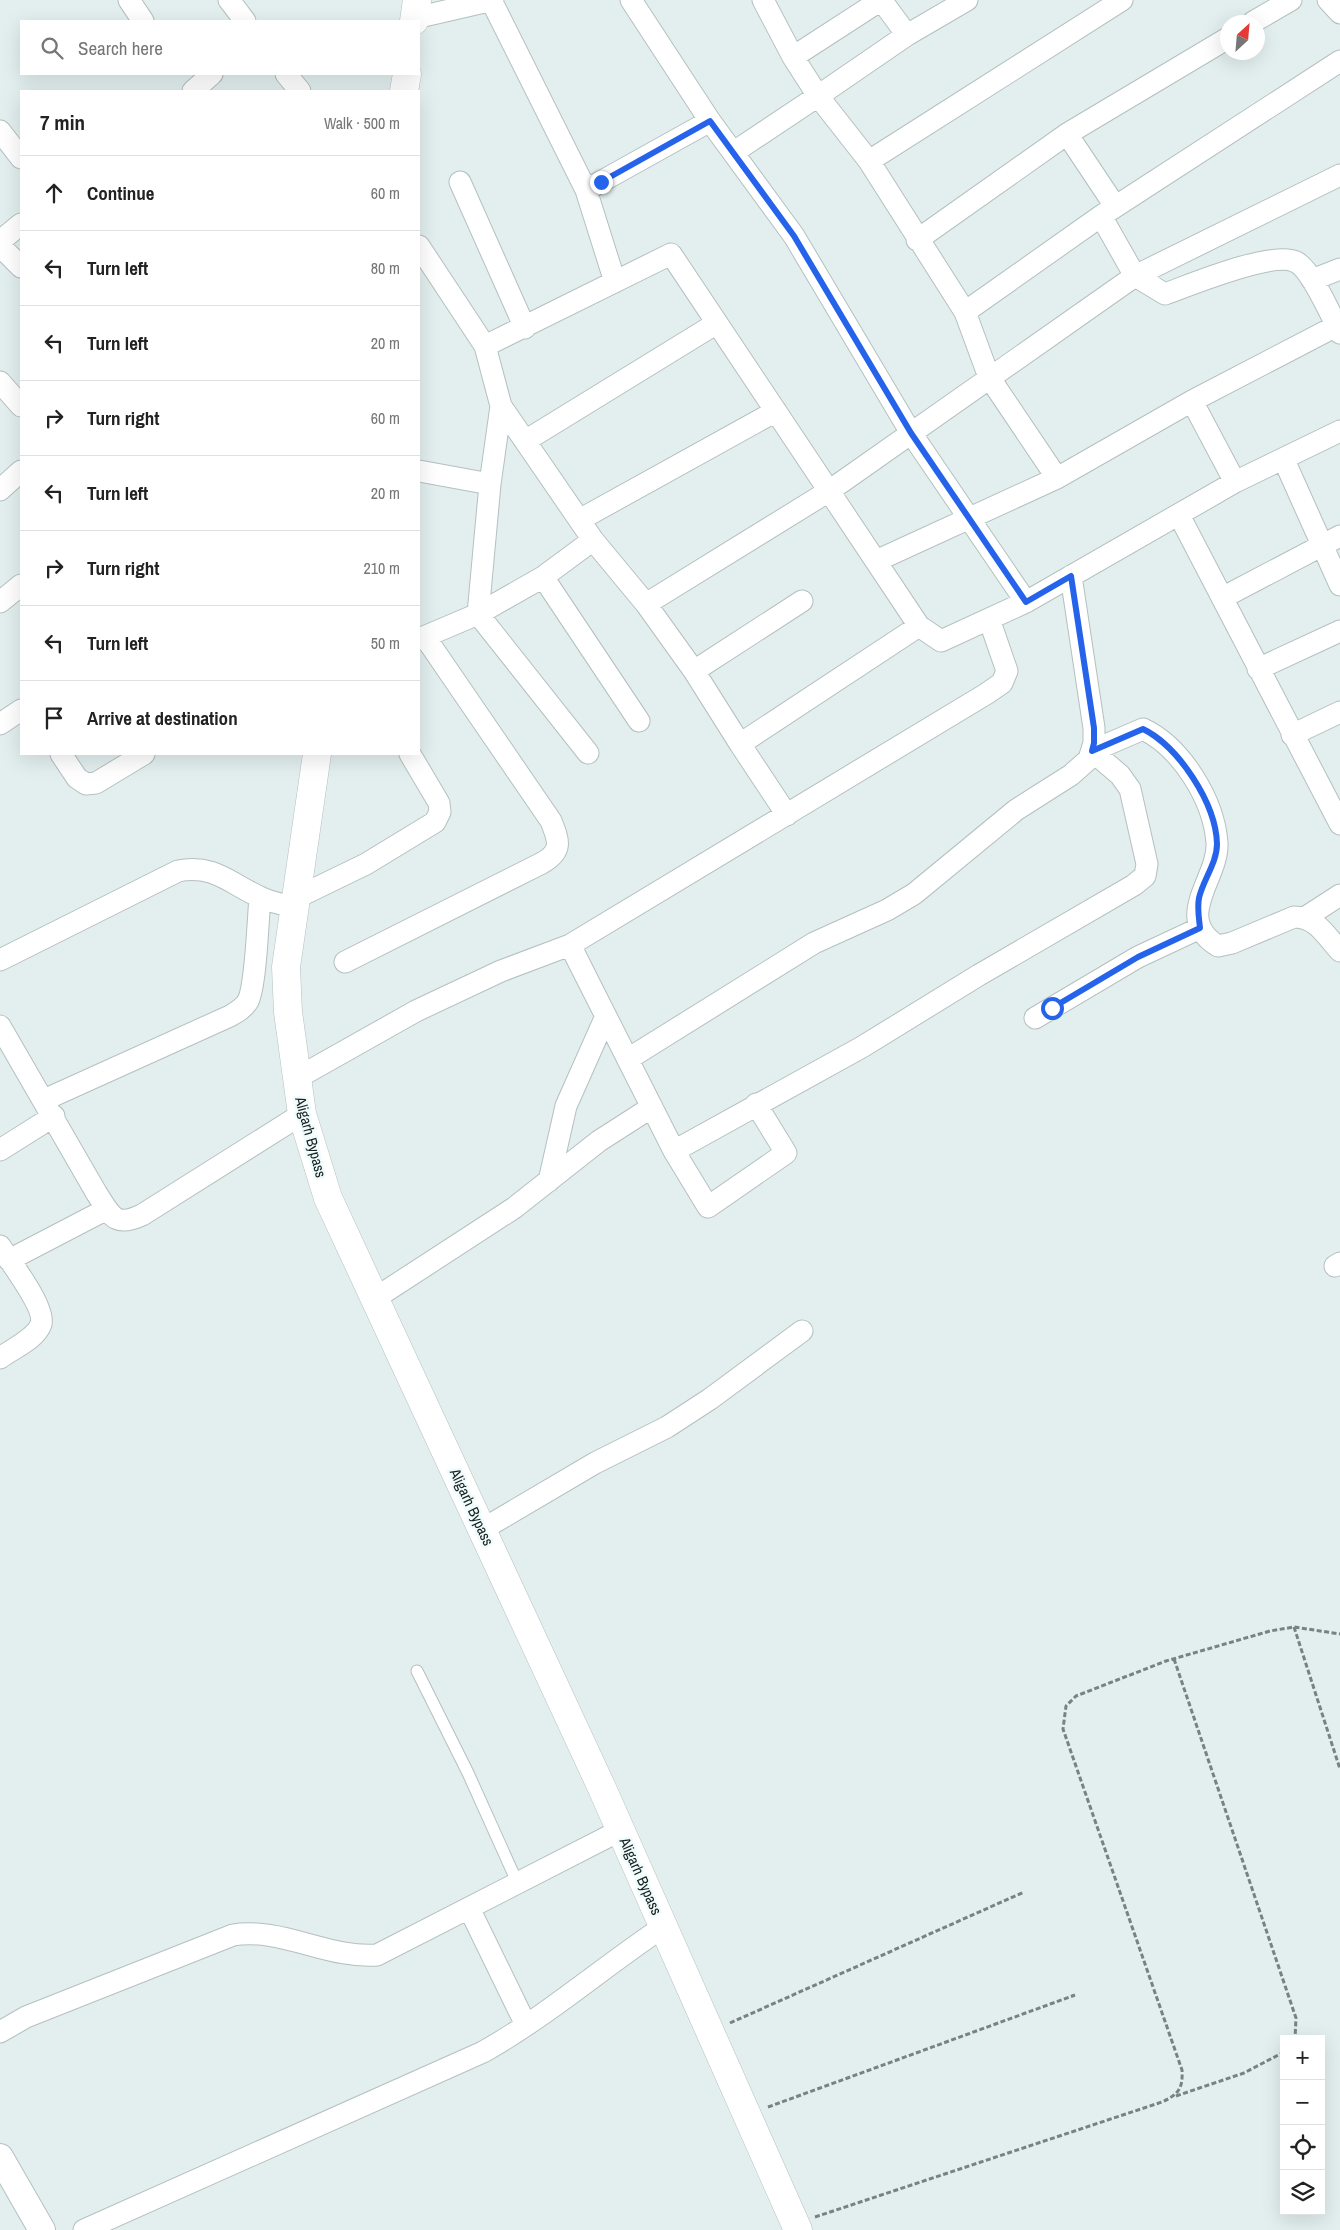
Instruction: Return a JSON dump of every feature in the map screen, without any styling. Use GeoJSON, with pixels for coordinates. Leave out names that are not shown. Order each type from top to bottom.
{"type":"FeatureCollection","features":[{"type":"Feature","properties":{"kind":"highway"},"geometry":{"type":"LineString","coordinates":[[404,90],[407,75]]}},
{"type":"Feature","properties":{"kind":"highway","name":"Aligarh Bypass"},"geometry":{"type":"LineString","coordinates":[[317,755],[281,901],[288,1012],[302,1114],[328,1198],[483,1529],[607,1837],[663,1927],[712,2031],[746,2115],[797,2226]]}},
{"type":"Feature","properties":{"kind":"street"},"geometry":{"type":"LineString","coordinates":[[129,0],[142,20]]}},
{"type":"Feature","properties":{"kind":"street"},"geometry":{"type":"LineString","coordinates":[[229,0],[244,20]]}},
{"type":"Feature","properties":{"kind":"street"},"geometry":{"type":"LineString","coordinates":[[415,13],[492,0],[586,190],[615,282]]}},
{"type":"Feature","properties":{"kind":"street"},"geometry":{"type":"LineString","coordinates":[[631,0],[710,121],[794,236],[911,433],[1026,602]]}},
{"type":"Feature","properties":{"kind":"street"},"geometry":{"type":"LineString","coordinates":[[763,0],[792,57],[818,96],[869,161],[917,240],[965,312],[989,377],[1057,478]]}},
{"type":"Feature","properties":{"kind":"street"},"geometry":{"type":"LineString","coordinates":[[792,57],[881,0],[907,35]]}},
{"type":"Feature","properties":{"kind":"street"},"geometry":{"type":"LineString","coordinates":[[734,152],[907,35],[967,0]]}},
{"type":"Feature","properties":{"kind":"street"},"geometry":{"type":"LineString","coordinates":[[869,161],[1122,0]]}},
{"type":"Feature","properties":{"kind":"street"},"geometry":{"type":"LineString","coordinates":[[1265,15],[1290,0]]}},
{"type":"Feature","properties":{"kind":"street"},"geometry":{"type":"LineString","coordinates":[[1328,0],[1340,13]]}},
{"type":"Feature","properties":{"kind":"street"},"geometry":{"type":"LineString","coordinates":[[917,240],[1067,134],[1220,43]]}},
{"type":"Feature","properties":{"kind":"street"},"geometry":{"type":"LineString","coordinates":[[965,312],[1108,211],[1340,62]]}},
{"type":"Feature","properties":{"kind":"street"},"geometry":{"type":"LineString","coordinates":[[194,90],[211,75]]}},
{"type":"Feature","properties":{"kind":"street"},"geometry":{"type":"LineString","coordinates":[[287,75],[299,90]]}},
{"type":"Feature","properties":{"kind":"street"},"geometry":{"type":"LineString","coordinates":[[586,190],[710,121]]}},
{"type":"Feature","properties":{"kind":"street"},"geometry":{"type":"LineString","coordinates":[[0,131],[20,157]]}},
{"type":"Feature","properties":{"kind":"street"},"geometry":{"type":"LineString","coordinates":[[876,561],[968,517],[1057,478],[1192,401],[1339,327],[1312,280],[1297,262],[1276,258],[1210,277],[1165,294],[1135,276],[1108,211],[1067,134]]}},
{"type":"Feature","properties":{"kind":"street"},"geometry":{"type":"LineString","coordinates":[[646,604],[829,491],[1135,276],[1340,175]]}},
{"type":"Feature","properties":{"kind":"street"},"geometry":{"type":"LineString","coordinates":[[460,182],[525,328]]}},
{"type":"Feature","properties":{"kind":"street"},"geometry":{"type":"LineString","coordinates":[[0,241],[20,225]]}},
{"type":"Feature","properties":{"kind":"street"},"geometry":{"type":"LineString","coordinates":[[0,246],[20,265]]}},
{"type":"Feature","properties":{"kind":"street"},"geometry":{"type":"LineString","coordinates":[[420,248],[485,346],[501,406],[594,540],[646,604],[694,671],[787,815]]}},
{"type":"Feature","properties":{"kind":"street"},"geometry":{"type":"LineString","coordinates":[[485,346],[525,328],[670,254],[919,626],[941,641],[1026,602],[1235,482],[1284,460],[1340,431]]}},
{"type":"Feature","properties":{"kind":"street"},"geometry":{"type":"LineString","coordinates":[[1312,280],[1340,269]]}},
{"type":"Feature","properties":{"kind":"street"},"geometry":{"type":"LineString","coordinates":[[525,441],[717,323]]}},
{"type":"Feature","properties":{"kind":"street"},"geometry":{"type":"LineString","coordinates":[[0,382],[20,405]]}},
{"type":"Feature","properties":{"kind":"street"},"geometry":{"type":"LineString","coordinates":[[1192,401],[1235,482]]}},
{"type":"Feature","properties":{"kind":"street"},"geometry":{"type":"LineString","coordinates":[[501,406],[490,484],[478,614],[588,753]]}},
{"type":"Feature","properties":{"kind":"street"},"geometry":{"type":"LineString","coordinates":[[581,519],[776,411]]}},
{"type":"Feature","properties":{"kind":"street"},"geometry":{"type":"LineString","coordinates":[[1284,460],[1331,541],[1340,585]]}},
{"type":"Feature","properties":{"kind":"street"},"geometry":{"type":"LineString","coordinates":[[420,471],[490,484]]}},
{"type":"Feature","properties":{"kind":"street"},"geometry":{"type":"LineString","coordinates":[[0,490],[20,472]]}},
{"type":"Feature","properties":{"kind":"street"},"geometry":{"type":"LineString","coordinates":[[1179,514],[1292,735],[1336,811]]}},
{"type":"Feature","properties":{"kind":"street"},"geometry":{"type":"LineString","coordinates":[[345,962],[542,864],[552,857],[558,848],[558,839],[551,821],[422,638],[478,614],[543,577],[594,540]]}},
{"type":"Feature","properties":{"kind":"street"},"geometry":{"type":"LineString","coordinates":[[1222,598],[1331,541]]}},
{"type":"Feature","properties":{"kind":"street"},"geometry":{"type":"LineString","coordinates":[[628,1059],[814,943],[887,910],[914,894],[1016,810],[1071,775],[1089,759],[1094,743],[1094,728],[1071,576]]}},
{"type":"Feature","properties":{"kind":"street"},"geometry":{"type":"LineString","coordinates":[[543,577],[639,721]]}},
{"type":"Feature","properties":{"kind":"street"},"geometry":{"type":"LineString","coordinates":[[0,602],[20,586]]}},
{"type":"Feature","properties":{"kind":"street"},"geometry":{"type":"LineString","coordinates":[[694,671],[802,601]]}},
{"type":"Feature","properties":{"kind":"street"},"geometry":{"type":"LineString","coordinates":[[297,1078],[416,1011],[501,971],[570,945],[1002,683],[1007,671],[988,619]]}},
{"type":"Feature","properties":{"kind":"street"},"geometry":{"type":"LineString","coordinates":[[740,744],[919,626]]}},
{"type":"Feature","properties":{"kind":"street"},"geometry":{"type":"LineString","coordinates":[[1258,669],[1340,631]]}},
{"type":"Feature","properties":{"kind":"street"},"geometry":{"type":"LineString","coordinates":[[0,724],[20,711]]}},
{"type":"Feature","properties":{"kind":"street"},"geometry":{"type":"LineString","coordinates":[[1292,735],[1340,712]]}},
{"type":"Feature","properties":{"kind":"street"},"geometry":{"type":"LineString","coordinates":[[1092,751],[1143,729],[1157,736],[1177,756],[1199,789],[1212,818],[1217,844],[1214,859],[1199,898],[1198,914],[1200,928],[1208,940],[1218,946],[1232,943],[1294,917],[1306,917],[1317,924],[1340,951]]}},
{"type":"Feature","properties":{"kind":"street"},"geometry":{"type":"LineString","coordinates":[[674,1151],[862,1047],[979,975],[1134,885],[1145,876],[1147,864],[1130,789],[1120,775],[1092,751]]}},
{"type":"Feature","properties":{"kind":"street"},"geometry":{"type":"LineString","coordinates":[[61,755],[77,778],[86,784],[96,783],[142,755]]}},
{"type":"Feature","properties":{"kind":"street"},"geometry":{"type":"LineString","coordinates":[[0,960],[178,871],[196,867],[216,873],[281,901],[366,864],[435,822],[440,812],[439,803],[411,755]]}},
{"type":"Feature","properties":{"kind":"street"},"geometry":{"type":"LineString","coordinates":[[1306,917],[1340,895]]}},
{"type":"Feature","properties":{"kind":"street"},"geometry":{"type":"LineString","coordinates":[[0,1150],[49,1108],[242,1009],[248,1000],[281,901]]}},
{"type":"Feature","properties":{"kind":"street"},"geometry":{"type":"LineString","coordinates":[[1035,1018],[1138,957],[1200,928]]}},
{"type":"Feature","properties":{"kind":"street"},"geometry":{"type":"LineString","coordinates":[[570,945],[674,1151],[708,1207],[786,1153],[756,1104]]}},
{"type":"Feature","properties":{"kind":"street"},"geometry":{"type":"LineString","coordinates":[[549,1181],[566,1106],[606,1016]]}},
{"type":"Feature","properties":{"kind":"street"},"geometry":{"type":"LineString","coordinates":[[0,1026],[106,1209],[111,1216],[120,1221],[130,1221],[142,1215],[302,1114]]}},
{"type":"Feature","properties":{"kind":"street"},"geometry":{"type":"LineString","coordinates":[[374,1299],[514,1208],[599,1141],[652,1107]]}},
{"type":"Feature","properties":{"kind":"street"},"geometry":{"type":"LineString","coordinates":[[0,1358],[30,1338],[41,1324],[39,1308],[5,1253],[106,1209]]}},
{"type":"Feature","properties":{"kind":"street"},"geometry":{"type":"LineString","coordinates":[[483,1529],[603,1459],[667,1427],[802,1331]]}},
{"type":"Feature","properties":{"kind":"street"},"geometry":{"type":"LineString","coordinates":[[0,2032],[26,2017],[233,1935],[253,1934],[358,1955],[377,1955],[607,1837]]}},
{"type":"Feature","properties":{"kind":"street"},"geometry":{"type":"LineString","coordinates":[[469,1908],[526,2025]]}},
{"type":"Feature","properties":{"kind":"street"},"geometry":{"type":"LineString","coordinates":[[84,2230],[483,2052],[526,2025],[619,1956],[663,1927]]}},
{"type":"Feature","properties":{"kind":"street"},"geometry":{"type":"LineString","coordinates":[[0,2157],[42,2230]]}},
{"type":"Feature","properties":{"kind":"lane"},"geometry":{"type":"LineString","coordinates":[[416,1671],[468,1773],[518,1884]]}},
{"type":"Feature","properties":{"kind":"path"},"geometry":{"type":"LineString","coordinates":[[1294,1627],[1340,1769]]}},
{"type":"Feature","properties":{"kind":"path"},"geometry":{"type":"LineString","coordinates":[[1176,2096],[1183,2085],[1182,2070],[1063,1729],[1066,1706],[1076,1696],[1174,1659],[1270,1630],[1294,1627],[1340,1634]]}},
{"type":"Feature","properties":{"kind":"path"},"geometry":{"type":"LineString","coordinates":[[1174,1659],[1296,2018],[1294,2035]]}},
{"type":"Feature","properties":{"kind":"path"},"geometry":{"type":"LineString","coordinates":[[712,2031],[1024,1892]]}},
{"type":"Feature","properties":{"kind":"path"},"geometry":{"type":"LineString","coordinates":[[746,2115],[1075,1995]]}},
{"type":"Feature","properties":{"kind":"path"},"geometry":{"type":"LineString","coordinates":[[797,2226],[1244,2073],[1280,2054]]}},
{"type":"Feature","properties":{"kind":"route"},"geometry":{"type":"LineString","coordinates":[[601,182],[710,121],[794,236],[911,433],[1026,602],[1071,576],[1094,728],[1092,751],[1143,729],[1157,736],[1177,756],[1199,789],[1212,818],[1217,844],[1214,859],[1199,898],[1198,914],[1200,928],[1138,957],[1052,1008]]}}]}
